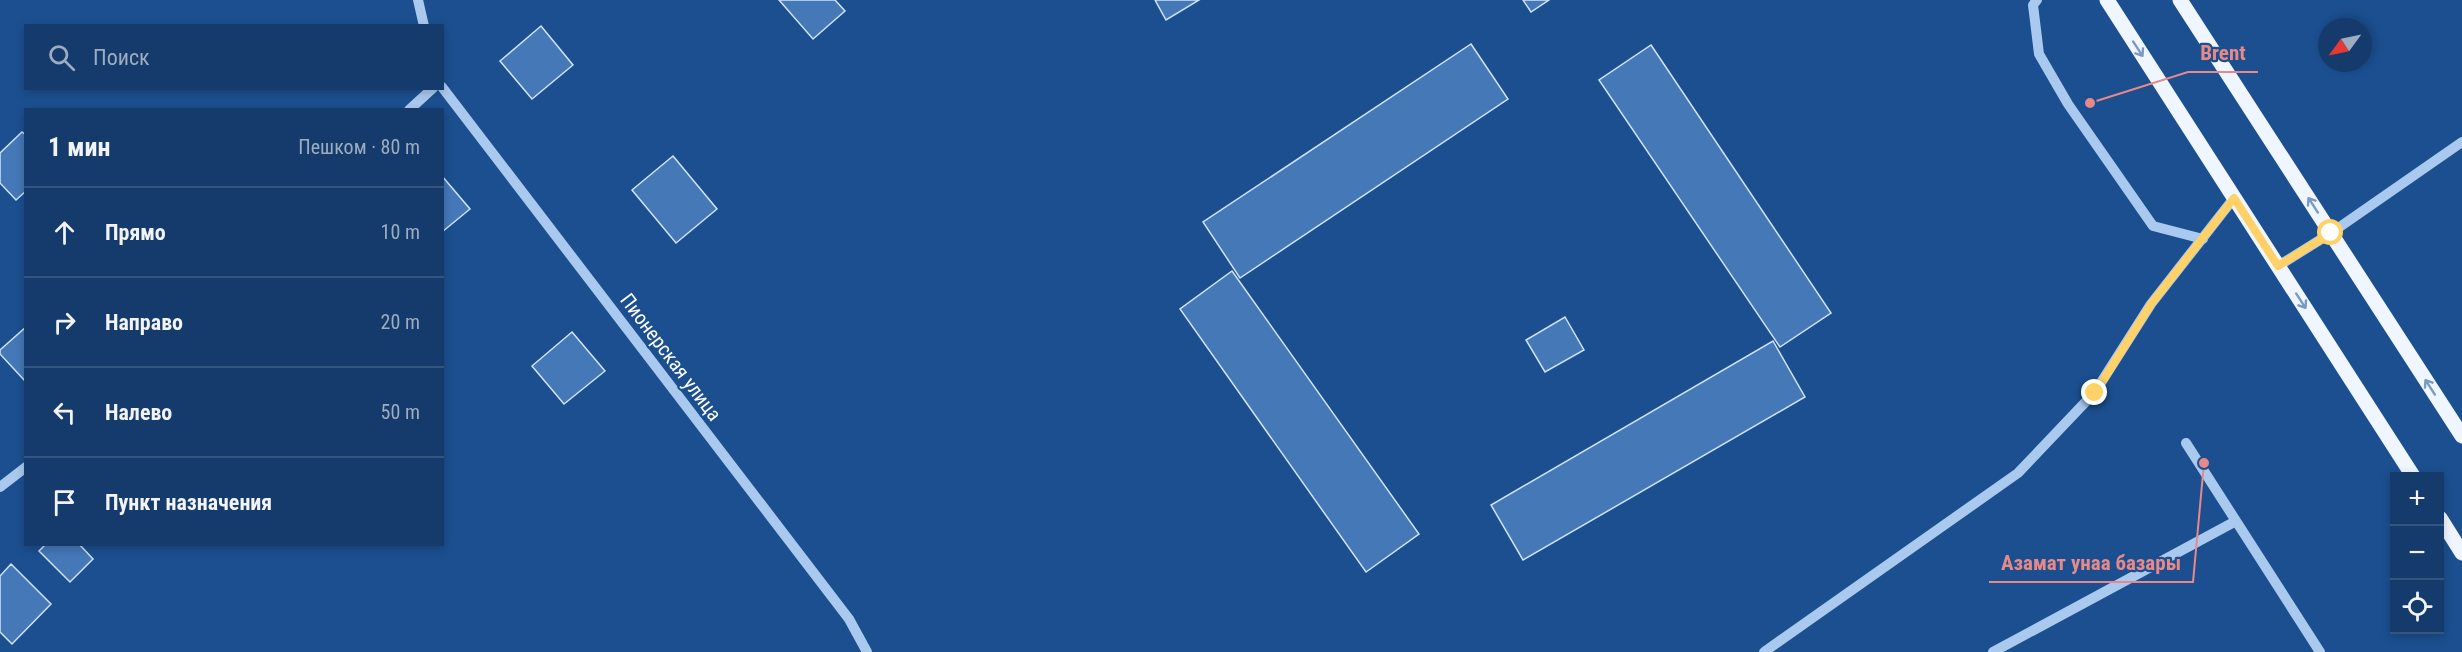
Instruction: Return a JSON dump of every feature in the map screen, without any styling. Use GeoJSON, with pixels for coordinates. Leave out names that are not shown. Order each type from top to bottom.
{"type":"FeatureCollection","features":[{"type":"Feature","properties":{"kind":"main road"},"geometry":{"type":"LineString","coordinates":[[2107,0],[2410,472]]}},
{"type":"Feature","properties":{"kind":"main road"},"geometry":{"type":"LineString","coordinates":[[2180,0],[2462,436]]}},
{"type":"Feature","properties":{"kind":"main road"},"geometry":{"type":"LineString","coordinates":[[2444,526],[2462,553]]}},
{"type":"Feature","properties":{"kind":"street"},"geometry":{"type":"LineString","coordinates":[[418,0],[424,24]]}},
{"type":"Feature","properties":{"kind":"street"},"geometry":{"type":"LineString","coordinates":[[2037,0],[2033,5],[2039,54],[2068,104],[2153,226],[2203,239]]}},
{"type":"Feature","properties":{"kind":"street"},"geometry":{"type":"LineString","coordinates":[[411,108],[431,90]]}},
{"type":"Feature","properties":{"kind":"street","name":"Пионерская улица"},"geometry":{"type":"LineString","coordinates":[[444,90],[842,610],[867,652]]}},
{"type":"Feature","properties":{"kind":"street"},"geometry":{"type":"LineString","coordinates":[[2278,266],[2331,233],[2462,142]]}},
{"type":"Feature","properties":{"kind":"street"},"geometry":{"type":"LineString","coordinates":[[1764,652],[2018,473],[2095,393],[2151,304],[2234,198]]}},
{"type":"Feature","properties":{"kind":"street"},"geometry":{"type":"LineString","coordinates":[[2186,443],[2320,652]]}},
{"type":"Feature","properties":{"kind":"street"},"geometry":{"type":"LineString","coordinates":[[0,487],[24,468]]}},
{"type":"Feature","properties":{"kind":"street"},"geometry":{"type":"LineString","coordinates":[[1993,652],[2236,521]]}},
{"type":"Feature","properties":{"kind":"building"},"geometry":{"type":"Polygon","coordinates":[[[779,0],[835,0],[845,11],[813,39],[779,0]]]}},
{"type":"Feature","properties":{"kind":"building"},"geometry":{"type":"Polygon","coordinates":[[[1155,0],[1199,0],[1166,20],[1155,0]]]}},
{"type":"Feature","properties":{"kind":"building"},"geometry":{"type":"Polygon","coordinates":[[[1523,0],[1549,0],[1531,12],[1523,0]]]}},
{"type":"Feature","properties":{"kind":"building"},"geometry":{"type":"Polygon","coordinates":[[[541,26],[573,65],[532,99],[500,61],[541,26]]]}},
{"type":"Feature","properties":{"kind":"building"},"geometry":{"type":"Polygon","coordinates":[[[1471,44],[1508,99],[1240,278],[1203,222],[1471,44]]]}},
{"type":"Feature","properties":{"kind":"building"},"geometry":{"type":"Polygon","coordinates":[[[1651,45],[1831,313],[1780,347],[1599,80],[1651,45]]]}},
{"type":"Feature","properties":{"kind":"building"},"geometry":{"type":"Polygon","coordinates":[[[22,132],[24,134],[24,193],[16,200],[0,183],[0,153],[22,132]]]}},
{"type":"Feature","properties":{"kind":"building"},"geometry":{"type":"Polygon","coordinates":[[[673,156],[717,209],[676,243],[632,190],[673,156]]]}},
{"type":"Feature","properties":{"kind":"building"},"geometry":{"type":"Polygon","coordinates":[[[444,178],[470,209],[444,230],[444,178]]]}},
{"type":"Feature","properties":{"kind":"building"},"geometry":{"type":"Polygon","coordinates":[[[1232,271],[1419,534],[1366,572],[1180,309],[1232,271]]]}},
{"type":"Feature","properties":{"kind":"building"},"geometry":{"type":"Polygon","coordinates":[[[1565,317],[1584,350],[1545,372],[1526,340],[1565,317]]]}},
{"type":"Feature","properties":{"kind":"building"},"geometry":{"type":"Polygon","coordinates":[[[24,329],[24,380],[0,354],[0,350],[24,329]]]}},
{"type":"Feature","properties":{"kind":"building"},"geometry":{"type":"Polygon","coordinates":[[[572,332],[605,371],[564,404],[532,366],[572,332]]]}},
{"type":"Feature","properties":{"kind":"building"},"geometry":{"type":"Polygon","coordinates":[[[1773,341],[1805,397],[1523,560],[1491,505],[1773,341]]]}},
{"type":"Feature","properties":{"kind":"building"},"geometry":{"type":"Polygon","coordinates":[[[44,546],[81,546],[93,559],[70,582],[39,551],[44,546]]]}},
{"type":"Feature","properties":{"kind":"building"},"geometry":{"type":"Polygon","coordinates":[[[11,564],[51,604],[12,644],[0,632],[0,576],[11,564]]]}},
{"type":"Feature","properties":{"kind":"place","name":"Brent"},"geometry":{"type":"Point","coordinates":[2090,103]}},
{"type":"Feature","properties":{"kind":"place","name":"Азамат унаа базары"},"geometry":{"type":"Point","coordinates":[2204,463]}},
{"type":"Feature","properties":{"kind":"route"},"geometry":{"type":"LineString","coordinates":[[2095,393],[2151,304],[2234,198],[2278,266],[2331,233]]}}]}
